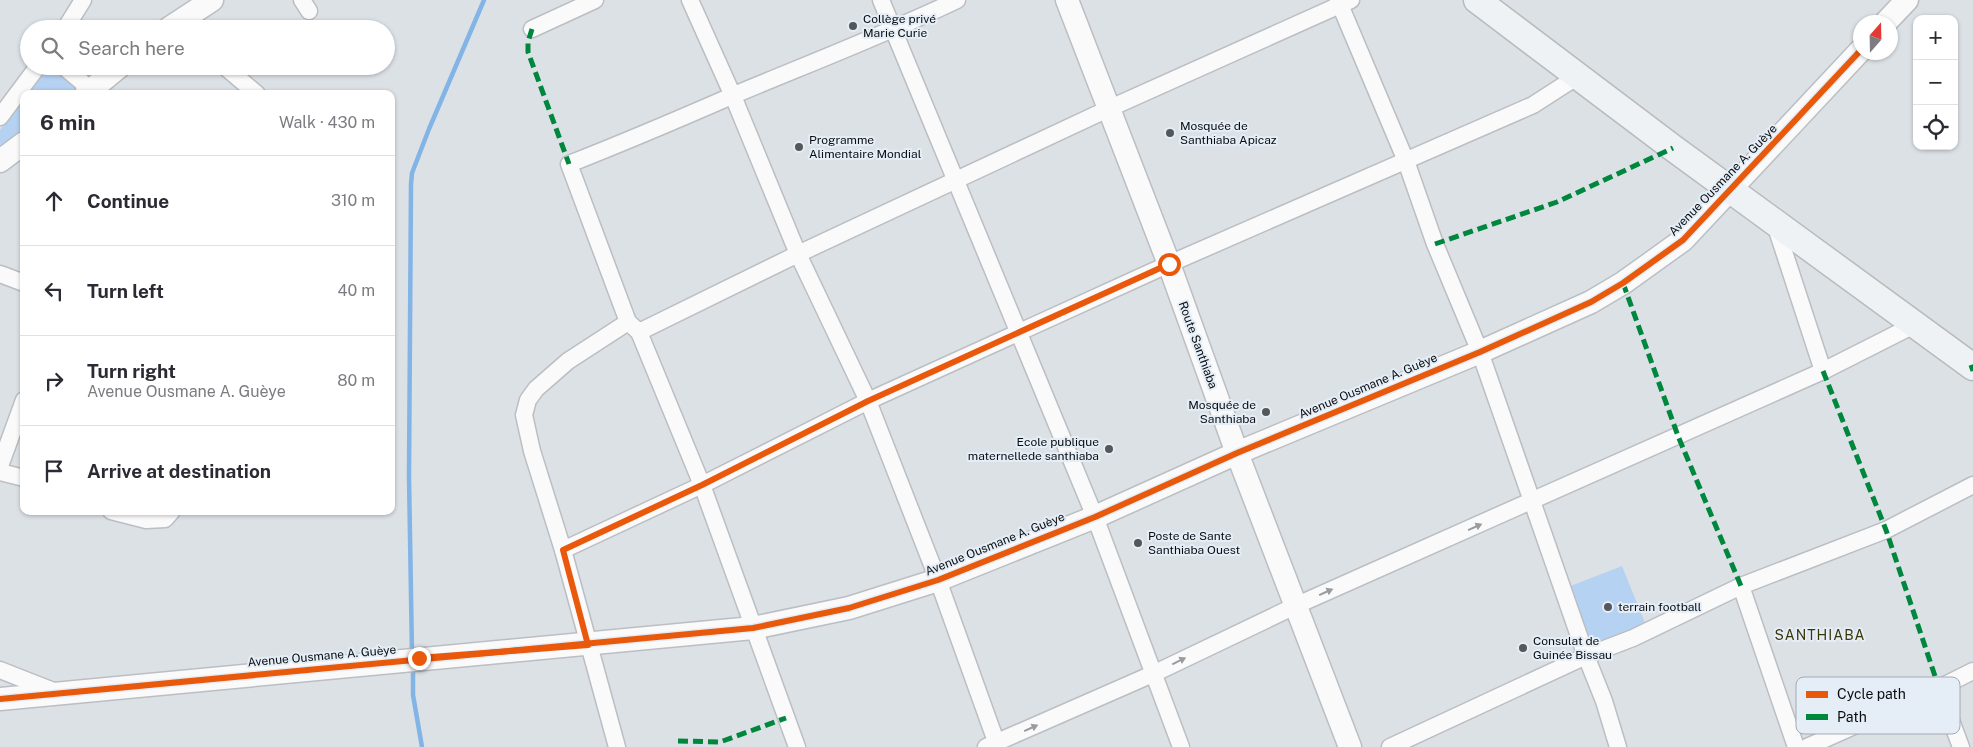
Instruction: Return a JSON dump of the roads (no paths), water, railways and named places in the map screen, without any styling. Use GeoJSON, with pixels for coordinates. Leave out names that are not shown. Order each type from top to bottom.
{"type":"FeatureCollection","features":[{"type":"Feature","properties":{"kind":"main road"},"geometry":{"type":"LineString","coordinates":[[1477,0],[1973,367]]}},
{"type":"Feature","properties":{"kind":"street"},"geometry":{"type":"LineString","coordinates":[[71,20],[83,0]]}},
{"type":"Feature","properties":{"kind":"street"},"geometry":{"type":"LineString","coordinates":[[184,20],[212,0]]}},
{"type":"Feature","properties":{"kind":"street"},"geometry":{"type":"LineString","coordinates":[[532,29],[594,0]]}},
{"type":"Feature","properties":{"kind":"street"},"geometry":{"type":"LineString","coordinates":[[690,0],[733,96],[798,254],[868,401],[938,580],[994,746],[1295,606],[1824,371],[1914,325]]}},
{"type":"Feature","properties":{"kind":"street"},"geometry":{"type":"LineString","coordinates":[[881,0],[1020,332],[1094,517],[1181,747]]}},
{"type":"Feature","properties":{"kind":"street"},"geometry":{"type":"LineString","coordinates":[[797,747],[702,485],[633,327],[569,164],[662,128],[733,96],[894,30],[957,0]]}},
{"type":"Feature","properties":{"kind":"street","name":"Route Santhiaba"},"geometry":{"type":"LineString","coordinates":[[1067,0],[1169,264],[1237,453],[1350,747]]}},
{"type":"Feature","properties":{"kind":"street"},"geometry":{"type":"LineString","coordinates":[[1893,15],[1907,0]]}},
{"type":"Feature","properties":{"kind":"street"},"geometry":{"type":"LineString","coordinates":[[617,747],[563,550],[532,451],[525,409],[536,389],[568,361],[633,327],[798,254],[1108,109],[1343,2],[1406,161],[1435,244],[1480,352],[1531,502],[1604,701],[1618,747]]}},
{"type":"Feature","properties":{"kind":"street","name":"Avenue Ousmane A. Guèye"},"geometry":{"type":"LineString","coordinates":[[0,699],[753,628],[849,608],[938,580],[1094,517],[1237,453],[1568,314],[1623,284],[1684,240],[1853,59]]}},
{"type":"Feature","properties":{"kind":"street"},"geometry":{"type":"LineString","coordinates":[[20,90],[31,75]]}},
{"type":"Feature","properties":{"kind":"street"},"geometry":{"type":"LineString","coordinates":[[73,75],[89,90]]}},
{"type":"Feature","properties":{"kind":"street"},"geometry":{"type":"LineString","coordinates":[[93,90],[110,75]]}},
{"type":"Feature","properties":{"kind":"street"},"geometry":{"type":"LineString","coordinates":[[234,75],[251,90]]}},
{"type":"Feature","properties":{"kind":"street"},"geometry":{"type":"LineString","coordinates":[[563,550],[702,485],[868,401],[1169,264],[1533,105],[1578,76]]}},
{"type":"Feature","properties":{"kind":"street"},"geometry":{"type":"LineString","coordinates":[[0,117],[20,90]]}},
{"type":"Feature","properties":{"kind":"street"},"geometry":{"type":"LineString","coordinates":[[0,161],[20,146]]}},
{"type":"Feature","properties":{"kind":"street"},"geometry":{"type":"LineString","coordinates":[[1773,219],[1824,371]]}},
{"type":"Feature","properties":{"kind":"street"},"geometry":{"type":"LineString","coordinates":[[0,274],[20,282]]}},
{"type":"Feature","properties":{"kind":"street"},"geometry":{"type":"LineString","coordinates":[[0,466],[20,411]]}},
{"type":"Feature","properties":{"kind":"street"},"geometry":{"type":"LineString","coordinates":[[0,472],[20,477]]}},
{"type":"Feature","properties":{"kind":"street"},"geometry":{"type":"LineString","coordinates":[[1390,747],[1586,656],[1633,638],[1740,586],[1886,530],[1973,485]]}},
{"type":"Feature","properties":{"kind":"street"},"geometry":{"type":"LineString","coordinates":[[126,515],[146,520],[164,519],[168,515]]}},
{"type":"Feature","properties":{"kind":"street"},"geometry":{"type":"LineString","coordinates":[[1740,586],[1796,747]]}},
{"type":"Feature","properties":{"kind":"street"},"geometry":{"type":"LineString","coordinates":[[0,670],[58,693]]}},
{"type":"Feature","properties":{"kind":"street"},"geometry":{"type":"LineString","coordinates":[[1960,677],[1973,670]]}},
{"type":"Feature","properties":{"kind":"street"},"geometry":{"type":"LineString","coordinates":[[1808,747],[1837,734]]}},
{"type":"Feature","properties":{"kind":"street"},"geometry":{"type":"LineString","coordinates":[[1956,734],[1961,747]]}},
{"type":"Feature","properties":{"kind":"waterway"},"geometry":{"type":"LineString","coordinates":[[412,654],[409,476],[412,173],[484,0]]}},
{"type":"Feature","properties":{"kind":"waterway"},"geometry":{"type":"LineString","coordinates":[[413,667],[413,695],[422,747]]}},
{"type":"Feature","properties":{"kind":"place","name":"Collège privé Marie Curie"},"geometry":{"type":"Point","coordinates":[853,26]}},
{"type":"Feature","properties":{"kind":"place","name":"Mosquée de Santhiaba Apicaz"},"geometry":{"type":"Point","coordinates":[1170,133]}},
{"type":"Feature","properties":{"kind":"place","name":"Programme Alimentaire Mondial"},"geometry":{"type":"Point","coordinates":[799,147]}},
{"type":"Feature","properties":{"kind":"place","name":"Mosquée de Santhiaba"},"geometry":{"type":"Point","coordinates":[1266,412]}},
{"type":"Feature","properties":{"kind":"place","name":"Ecole publique maternellede santhiaba"},"geometry":{"type":"Point","coordinates":[1109,449]}},
{"type":"Feature","properties":{"kind":"place","name":"Poste de Sante Santhiaba Ouest"},"geometry":{"type":"Point","coordinates":[1138,543]}},
{"type":"Feature","properties":{"kind":"place","name":"terrain football"},"geometry":{"type":"Point","coordinates":[1608,607]}},
{"type":"Feature","properties":{"kind":"place","name":"Consulat de Guinée Bissau"},"geometry":{"type":"Point","coordinates":[1523,648]}},
{"type":"Feature","properties":{"kind":"district","name":"SANTHIABA"},"geometry":{"type":"Point","coordinates":[1820,635]}}]}
